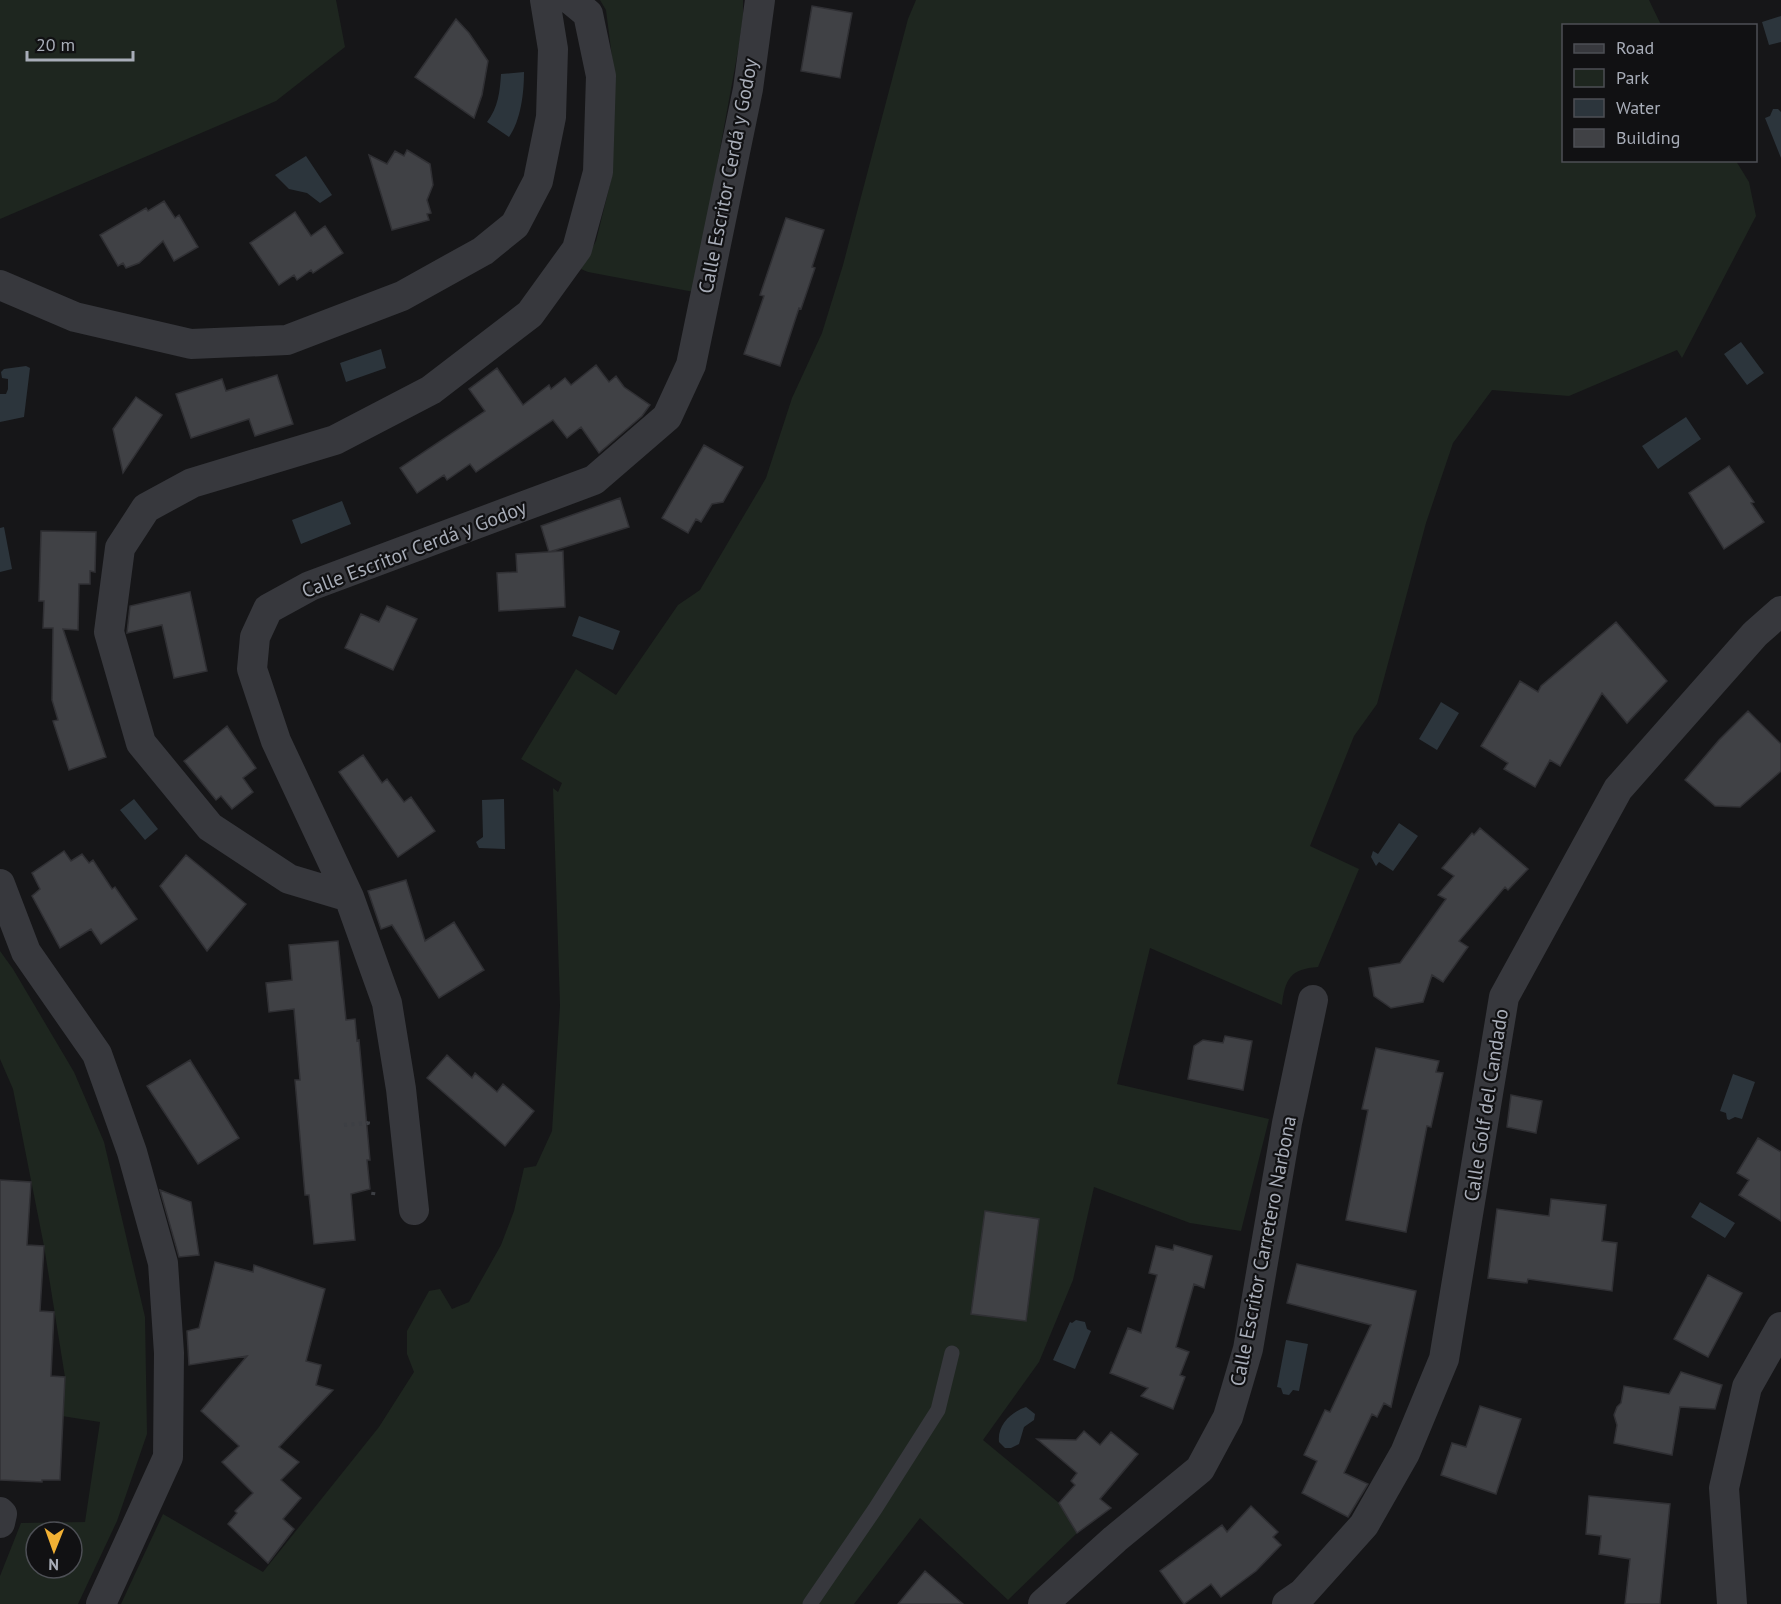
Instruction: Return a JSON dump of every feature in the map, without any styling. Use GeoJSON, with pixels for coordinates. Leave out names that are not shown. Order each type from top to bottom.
{"type":"FeatureCollection","features":[{"type":"Feature","properties":{"kind":"street"},"geometry":{"type":"LineString","coordinates":[[0,285],[75,317],[191,344],[287,340],[402,296],[483,251],[515,225],[538,181],[551,106],[553,49],[545,0]]}},
{"type":"Feature","properties":{"kind":"street"},"geometry":{"type":"LineString","coordinates":[[349,897],[289,879],[210,827],[141,743],[109,632],[120,548],[146,508],[192,483],[335,440],[431,390],[530,314],[577,249],[598,172],[601,76],[588,14],[571,0]]}},
{"type":"Feature","properties":{"kind":"street","name":"Calle Escritor Cerdá y Godoy"},"geometry":{"type":"LineString","coordinates":[[414,1210],[401,1089],[387,1003],[349,897],[276,741],[252,669],[255,637],[268,609],[310,586],[594,480],[668,417],[691,365],[748,89],[760,0]]}},
{"type":"Feature","properties":{"kind":"street","name":"Calle Golf del Candado"},"geometry":{"type":"LineString","coordinates":[[1287,1604],[1303,1593],[1364,1525],[1406,1454],[1444,1359],[1504,997],[1618,789],[1755,634],[1781,611]]}},
{"type":"Feature","properties":{"kind":"street"},"geometry":{"type":"LineString","coordinates":[[0,884],[26,952],[96,1054],[132,1152],[163,1263],[169,1353],[168,1457],[101,1604]]}},
{"type":"Feature","properties":{"kind":"street","name":"Calle Escritor Carretero Narbona"},"geometry":{"type":"LineString","coordinates":[[1043,1604],[1116,1539],[1200,1470],[1228,1417],[1248,1349],[1287,1123],[1313,1000]]}},
{"type":"Feature","properties":{"kind":"street"},"geometry":{"type":"LineString","coordinates":[[1732,1604],[1724,1488],[1747,1387],[1781,1327]]}},
{"type":"Feature","properties":{"kind":"street"},"geometry":{"type":"LineString","coordinates":[[0,1512],[0,1523]]}},
{"type":"Feature","properties":{"kind":"lane"},"geometry":{"type":"LineString","coordinates":[[810,1604],[875,1509],[938,1410],[952,1353]]}},
{"type":"Feature","properties":{"kind":"path"},"geometry":{"type":"LineString","coordinates":[[344,1125],[368,1123],[368,1113]]}},
{"type":"Feature","properties":{"kind":"green space"},"geometry":{"type":"Polygon","coordinates":[[[0,0],[336,0],[345,47],[276,101],[0,219],[0,0]]]}},
{"type":"Feature","properties":{"kind":"green space"},"geometry":{"type":"Polygon","coordinates":[[[600,0],[743,0],[739,45],[694,292],[581,269],[596,241],[613,172],[613,65],[606,10],[600,0]]]}},
{"type":"Feature","properties":{"kind":"green space"},"geometry":{"type":"Polygon","coordinates":[[[916,0],[1649,0],[1661,24],[1562,24],[1562,162],[1737,162],[1749,182],[1756,216],[1682,358],[1677,350],[1569,396],[1492,390],[1453,443],[1426,523],[1377,704],[1354,736],[1310,846],[1359,869],[1318,967],[1301,970],[1291,977],[1285,988],[1282,1005],[1150,948],[1117,1084],[1269,1119],[1241,1231],[1190,1223],[1094,1187],[1073,1280],[1039,1362],[983,1440],[1059,1503],[1077,1533],[1008,1600],[920,1518],[854,1604],[121,1604],[163,1514],[263,1572],[379,1427],[414,1372],[407,1354],[407,1331],[429,1291],[440,1289],[452,1309],[469,1302],[501,1245],[514,1211],[524,1168],[536,1166],[552,1131],[560,1006],[553,788],[558,792],[562,783],[521,759],[576,669],[616,695],[678,605],[700,590],[766,478],[792,398],[822,333],[843,265],[908,19],[916,0]]]}},
{"type":"Feature","properties":{"kind":"green space"},"geometry":{"type":"Polygon","coordinates":[[[0,951],[74,1072],[104,1142],[145,1317],[147,1434],[117,1521],[78,1604],[0,1604],[0,1576],[21,1523],[24,1523],[24,1580],[84,1580],[84,1522],[100,1422],[62,1416],[65,1377],[44,1246],[13,1089],[0,1059],[0,951]]]}},
{"type":"Feature","properties":{"kind":"water"},"geometry":{"type":"Polygon","coordinates":[[[1781,16],[1781,42],[1769,45],[1762,22],[1781,16]]]}},
{"type":"Feature","properties":{"kind":"water"},"geometry":{"type":"Polygon","coordinates":[[[524,72],[521,106],[509,137],[487,122],[496,105],[501,74],[524,72]]]}},
{"type":"Feature","properties":{"kind":"water"},"geometry":{"type":"Polygon","coordinates":[[[1773,109],[1781,112],[1781,158],[1765,118],[1770,116],[1773,109]]]}},
{"type":"Feature","properties":{"kind":"water"},"geometry":{"type":"Polygon","coordinates":[[[306,156],[332,195],[320,203],[307,193],[289,189],[275,175],[306,156]]]}},
{"type":"Feature","properties":{"kind":"water"},"geometry":{"type":"Polygon","coordinates":[[[1741,342],[1764,373],[1747,385],[1724,354],[1741,342]]]}},
{"type":"Feature","properties":{"kind":"water"},"geometry":{"type":"Polygon","coordinates":[[[381,349],[386,368],[346,382],[340,363],[381,349]]]}},
{"type":"Feature","properties":{"kind":"water"},"geometry":{"type":"Polygon","coordinates":[[[26,366],[30,368],[24,417],[0,422],[0,394],[6,394],[8,389],[8,379],[2,378],[1,372],[4,369],[26,366]]]}},
{"type":"Feature","properties":{"kind":"water"},"geometry":{"type":"Polygon","coordinates":[[[1686,417],[1701,439],[1658,469],[1642,446],[1686,417]]]}},
{"type":"Feature","properties":{"kind":"water"},"geometry":{"type":"Polygon","coordinates":[[[342,501],[351,524],[301,544],[292,520],[342,501]]]}},
{"type":"Feature","properties":{"kind":"water"},"geometry":{"type":"Polygon","coordinates":[[[4,527],[12,569],[0,572],[0,528],[4,527]]]}},
{"type":"Feature","properties":{"kind":"water"},"geometry":{"type":"Polygon","coordinates":[[[579,616],[620,631],[613,650],[572,636],[579,616]]]}},
{"type":"Feature","properties":{"kind":"water"},"geometry":{"type":"Polygon","coordinates":[[[1441,702],[1459,713],[1437,750],[1419,739],[1441,702]]]}},
{"type":"Feature","properties":{"kind":"water"},"geometry":{"type":"Polygon","coordinates":[[[134,799],[158,829],[145,840],[120,810],[134,799]]]}},
{"type":"Feature","properties":{"kind":"water"},"geometry":{"type":"Polygon","coordinates":[[[504,799],[505,849],[479,848],[476,842],[483,837],[482,800],[504,799]]]}},
{"type":"Feature","properties":{"kind":"water"},"geometry":{"type":"Polygon","coordinates":[[[1399,823],[1418,836],[1393,871],[1379,862],[1376,866],[1371,857],[1373,851],[1378,854],[1399,823]]]}},
{"type":"Feature","properties":{"kind":"water"},"geometry":{"type":"Polygon","coordinates":[[[1733,1074],[1755,1082],[1742,1119],[1735,1117],[1729,1120],[1726,1113],[1720,1111],[1733,1074]]]}},
{"type":"Feature","properties":{"kind":"water"},"geometry":{"type":"Polygon","coordinates":[[[1700,1202],[1735,1223],[1725,1238],[1691,1217],[1700,1202]]]}},
{"type":"Feature","properties":{"kind":"water"},"geometry":{"type":"Polygon","coordinates":[[[1076,1320],[1085,1322],[1087,1329],[1091,1331],[1075,1369],[1053,1360],[1070,1322],[1076,1320]]]}},
{"type":"Feature","properties":{"kind":"water"},"geometry":{"type":"Polygon","coordinates":[[[1286,1340],[1308,1344],[1299,1391],[1293,1390],[1289,1395],[1283,1394],[1281,1388],[1277,1387],[1286,1340]]]}},
{"type":"Feature","properties":{"kind":"water"},"geometry":{"type":"Polygon","coordinates":[[[1026,1407],[1035,1414],[1034,1420],[1024,1427],[1019,1444],[1005,1448],[999,1442],[1000,1430],[1010,1416],[1026,1407]]]}},
{"type":"Feature","properties":{"kind":"building"},"geometry":{"type":"Polygon","coordinates":[[[812,6],[852,13],[840,78],[801,71],[812,6]]]}},
{"type":"Feature","properties":{"kind":"building"},"geometry":{"type":"Polygon","coordinates":[[[456,19],[469,33],[488,61],[482,95],[474,118],[415,77],[456,19]]]}},
{"type":"Feature","properties":{"kind":"building"},"geometry":{"type":"Polygon","coordinates":[[[407,150],[430,164],[433,185],[427,200],[431,213],[427,214],[429,220],[392,230],[369,155],[387,164],[395,151],[404,156],[407,150]]]}},
{"type":"Feature","properties":{"kind":"building"},"geometry":{"type":"Polygon","coordinates":[[[164,201],[175,218],[179,215],[198,247],[174,261],[163,241],[139,263],[126,268],[123,263],[118,266],[100,235],[146,208],[148,211],[164,201]]]}},
{"type":"Feature","properties":{"kind":"building"},"geometry":{"type":"Polygon","coordinates":[[[295,212],[311,236],[325,226],[343,253],[313,273],[311,270],[297,280],[294,275],[279,285],[250,243],[295,212]]]}},
{"type":"Feature","properties":{"kind":"building"},"geometry":{"type":"Polygon","coordinates":[[[786,218],[824,230],[812,267],[815,268],[780,366],[744,354],[764,296],[760,295],[786,218]]]}},
{"type":"Feature","properties":{"kind":"building"},"geometry":{"type":"Polygon","coordinates":[[[596,365],[609,382],[616,376],[624,387],[650,405],[642,416],[599,453],[581,427],[567,438],[553,420],[476,472],[470,464],[447,480],[444,475],[417,493],[400,468],[485,411],[469,389],[497,368],[523,405],[549,385],[551,389],[565,378],[571,385],[596,365]]]}},
{"type":"Feature","properties":{"kind":"building"},"geometry":{"type":"Polygon","coordinates":[[[277,375],[293,424],[255,436],[249,419],[191,438],[176,394],[222,379],[226,391],[277,375]]]}},
{"type":"Feature","properties":{"kind":"building"},"geometry":{"type":"Polygon","coordinates":[[[136,397],[162,415],[123,473],[113,429],[136,397]]]}},
{"type":"Feature","properties":{"kind":"building"},"geometry":{"type":"Polygon","coordinates":[[[704,445],[743,467],[723,502],[712,504],[701,522],[696,519],[688,533],[662,518],[704,445]]]}},
{"type":"Feature","properties":{"kind":"building"},"geometry":{"type":"Polygon","coordinates":[[[1729,466],[1754,502],[1751,503],[1764,522],[1724,549],[1689,493],[1729,466]]]}},
{"type":"Feature","properties":{"kind":"building"},"geometry":{"type":"Polygon","coordinates":[[[620,498],[629,527],[549,552],[541,526],[620,498]]]}},
{"type":"Feature","properties":{"kind":"building"},"geometry":{"type":"Polygon","coordinates":[[[41,531],[96,532],[95,572],[90,571],[90,584],[79,584],[78,630],[63,629],[106,757],[69,770],[53,721],[58,720],[52,700],[53,628],[43,628],[44,601],[39,601],[41,531]]]}},
{"type":"Feature","properties":{"kind":"building"},"geometry":{"type":"Polygon","coordinates":[[[563,551],[565,607],[499,611],[497,573],[517,572],[516,554],[563,551]]]}},
{"type":"Feature","properties":{"kind":"building"},"geometry":{"type":"Polygon","coordinates":[[[190,592],[207,671],[174,678],[162,625],[127,633],[130,606],[190,592]]]}},
{"type":"Feature","properties":{"kind":"building"},"geometry":{"type":"Polygon","coordinates":[[[387,606],[417,619],[393,670],[345,648],[361,614],[379,622],[387,606]]]}},
{"type":"Feature","properties":{"kind":"building"},"geometry":{"type":"Polygon","coordinates":[[[1616,622],[1667,681],[1627,723],[1602,693],[1560,766],[1550,760],[1535,787],[1504,769],[1508,763],[1481,746],[1520,681],[1538,692],[1541,686],[1616,622]]]}},
{"type":"Feature","properties":{"kind":"building"},"geometry":{"type":"Polygon","coordinates":[[[1748,711],[1781,744],[1781,771],[1740,807],[1715,806],[1685,780],[1719,740],[1748,711]]]}},
{"type":"Feature","properties":{"kind":"building"},"geometry":{"type":"Polygon","coordinates":[[[227,726],[256,768],[243,778],[253,792],[232,809],[221,796],[216,800],[184,761],[227,726]]]}},
{"type":"Feature","properties":{"kind":"building"},"geometry":{"type":"Polygon","coordinates":[[[363,755],[382,783],[387,779],[404,802],[411,797],[435,831],[398,857],[339,772],[363,755]]]}},
{"type":"Feature","properties":{"kind":"building"},"geometry":{"type":"Polygon","coordinates":[[[1480,828],[1528,869],[1508,890],[1505,887],[1459,941],[1468,947],[1443,982],[1432,975],[1423,1002],[1391,1008],[1374,996],[1369,968],[1400,963],[1446,899],[1438,895],[1454,876],[1442,868],[1472,833],[1474,835],[1480,828]]]}},
{"type":"Feature","properties":{"kind":"building"},"geometry":{"type":"Polygon","coordinates":[[[64,851],[71,861],[82,854],[89,863],[93,860],[112,889],[115,887],[137,919],[101,944],[91,929],[60,948],[32,896],[40,889],[32,873],[64,851]]]}},
{"type":"Feature","properties":{"kind":"building"},"geometry":{"type":"Polygon","coordinates":[[[186,855],[246,904],[207,951],[160,886],[186,855]]]}},
{"type":"Feature","properties":{"kind":"building"},"geometry":{"type":"Polygon","coordinates":[[[406,880],[425,941],[454,922],[484,970],[439,998],[392,925],[381,929],[368,891],[406,880]]]}},
{"type":"Feature","properties":{"kind":"building"},"geometry":{"type":"Polygon","coordinates":[[[338,941],[346,1020],[355,1019],[357,1041],[359,1040],[370,1160],[367,1160],[370,1189],[351,1194],[355,1240],[314,1244],[309,1195],[305,1195],[295,1080],[300,1080],[294,1009],[269,1012],[266,983],[292,980],[289,945],[338,941]]]}},
{"type":"Feature","properties":{"kind":"building"},"geometry":{"type":"Polygon","coordinates":[[[1225,1036],[1252,1041],[1243,1090],[1188,1079],[1194,1046],[1203,1040],[1223,1043],[1225,1036]]]}},
{"type":"Feature","properties":{"kind":"building"},"geometry":{"type":"Polygon","coordinates":[[[1376,1048],[1439,1061],[1436,1072],[1443,1073],[1431,1127],[1427,1126],[1406,1232],[1346,1220],[1368,1110],[1362,1109],[1376,1048]]]}},
{"type":"Feature","properties":{"kind":"building"},"geometry":{"type":"Polygon","coordinates":[[[447,1055],[472,1078],[475,1073],[497,1092],[503,1084],[534,1111],[505,1146],[427,1078],[447,1055]]]}},
{"type":"Feature","properties":{"kind":"building"},"geometry":{"type":"Polygon","coordinates":[[[190,1060],[239,1138],[198,1164],[147,1086],[190,1060]]]}},
{"type":"Feature","properties":{"kind":"building"},"geometry":{"type":"Polygon","coordinates":[[[1511,1095],[1542,1101],[1536,1133],[1507,1127],[1511,1095]]]}},
{"type":"Feature","properties":{"kind":"building"},"geometry":{"type":"Polygon","coordinates":[[[1758,1138],[1781,1152],[1781,1221],[1739,1195],[1749,1180],[1737,1173],[1758,1138]]]}},
{"type":"Feature","properties":{"kind":"building"},"geometry":{"type":"Polygon","coordinates":[[[0,1180],[31,1182],[27,1245],[44,1246],[40,1311],[54,1312],[51,1376],[65,1377],[60,1480],[42,1480],[42,1482],[0,1480],[0,1180]]]}},
{"type":"Feature","properties":{"kind":"building"},"geometry":{"type":"Polygon","coordinates":[[[160,1190],[191,1202],[199,1255],[179,1257],[160,1190]]]}},
{"type":"Feature","properties":{"kind":"building"},"geometry":{"type":"Polygon","coordinates":[[[1551,1199],[1606,1205],[1602,1241],[1617,1243],[1612,1291],[1528,1279],[1527,1283],[1488,1278],[1497,1209],[1549,1216],[1551,1199]]]}},
{"type":"Feature","properties":{"kind":"building"},"geometry":{"type":"Polygon","coordinates":[[[985,1211],[1039,1219],[1026,1321],[971,1314],[985,1211]]]}},
{"type":"Feature","properties":{"kind":"building"},"geometry":{"type":"Polygon","coordinates":[[[1174,1245],[1212,1256],[1204,1288],[1194,1284],[1176,1347],[1189,1352],[1180,1375],[1185,1377],[1173,1409],[1141,1396],[1148,1388],[1110,1373],[1128,1328],[1141,1333],[1157,1275],[1149,1273],[1156,1246],[1173,1250],[1174,1245]]]}},
{"type":"Feature","properties":{"kind":"building"},"geometry":{"type":"Polygon","coordinates":[[[215,1262],[253,1272],[254,1265],[325,1289],[306,1361],[321,1365],[316,1385],[333,1390],[279,1447],[299,1462],[281,1480],[301,1498],[283,1519],[294,1529],[268,1563],[228,1524],[237,1513],[235,1511],[253,1493],[222,1462],[239,1446],[201,1411],[247,1356],[189,1365],[187,1331],[199,1328],[215,1262]]]}},
{"type":"Feature","properties":{"kind":"building"},"geometry":{"type":"Polygon","coordinates":[[[1297,1264],[1416,1291],[1391,1407],[1384,1403],[1377,1417],[1372,1414],[1344,1473],[1368,1484],[1348,1517],[1302,1493],[1317,1461],[1304,1455],[1325,1410],[1330,1412],[1371,1325],[1287,1303],[1297,1264]]]}},
{"type":"Feature","properties":{"kind":"building"},"geometry":{"type":"Polygon","coordinates":[[[1708,1275],[1742,1293],[1708,1357],[1674,1339],[1708,1275]]]}},
{"type":"Feature","properties":{"kind":"building"},"geometry":{"type":"Polygon","coordinates":[[[1681,1372],[1722,1385],[1715,1409],[1680,1407],[1672,1455],[1614,1443],[1617,1425],[1614,1415],[1621,1403],[1624,1386],[1669,1394],[1681,1372]]]}},
{"type":"Feature","properties":{"kind":"building"},"geometry":{"type":"Polygon","coordinates":[[[1480,1406],[1521,1419],[1496,1494],[1441,1475],[1452,1443],[1466,1447],[1480,1406]]]}},
{"type":"Feature","properties":{"kind":"building"},"geometry":{"type":"Polygon","coordinates":[[[1084,1431],[1100,1445],[1111,1432],[1138,1454],[1100,1499],[1111,1508],[1077,1533],[1059,1503],[1075,1485],[1071,1481],[1077,1473],[1037,1439],[1076,1440],[1084,1431]]]}},
{"type":"Feature","properties":{"kind":"building"},"geometry":{"type":"Polygon","coordinates":[[[1589,1496],[1670,1504],[1660,1604],[1625,1604],[1630,1559],[1599,1554],[1601,1536],[1586,1534],[1589,1496]]]}},
{"type":"Feature","properties":{"kind":"building"},"geometry":{"type":"Polygon","coordinates":[[[1251,1506],[1278,1532],[1273,1537],[1281,1545],[1256,1571],[1221,1597],[1211,1584],[1184,1604],[1160,1571],[1222,1525],[1227,1532],[1251,1506]]]}},
{"type":"Feature","properties":{"kind":"building"},"geometry":{"type":"Polygon","coordinates":[[[925,1571],[963,1604],[898,1604],[925,1571]]]}}]}
